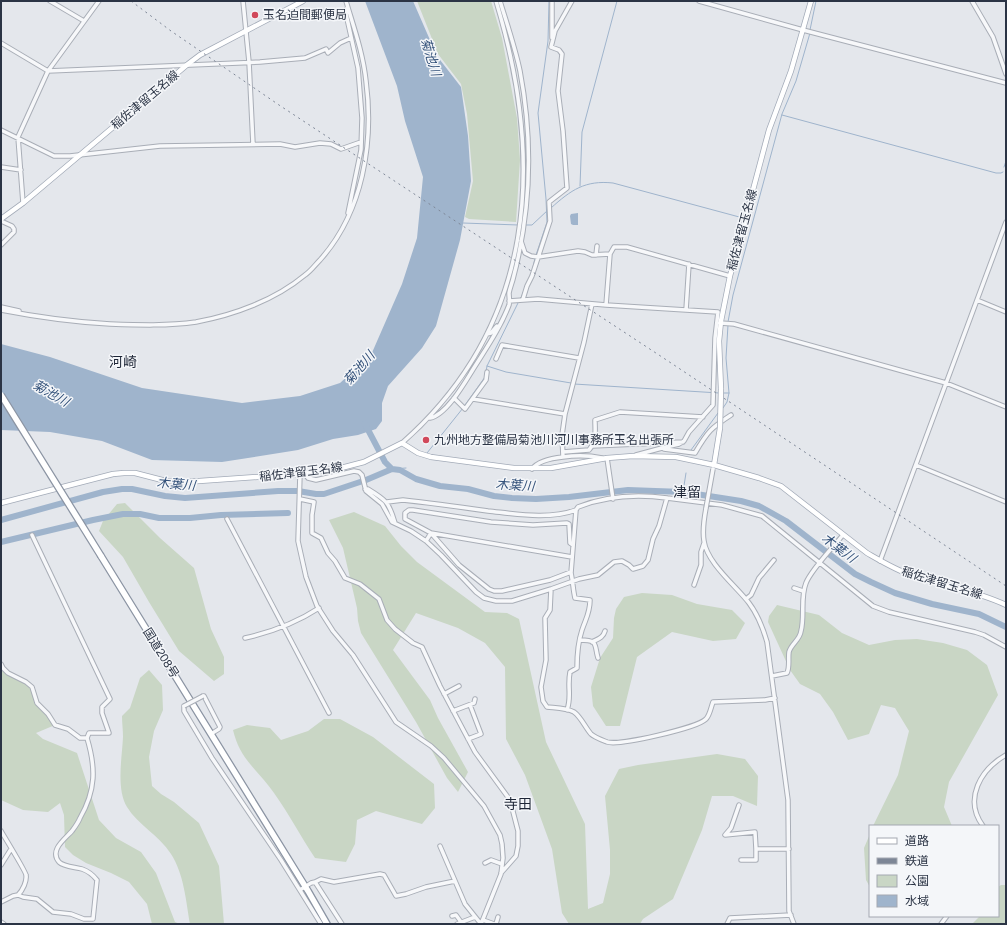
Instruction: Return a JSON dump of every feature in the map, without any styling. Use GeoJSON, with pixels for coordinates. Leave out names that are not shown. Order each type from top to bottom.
{"type":"FeatureCollection","features":[{"type":"Feature","properties":{"kind":"highway","name":"国道208号"},"geometry":{"type":"LineString","coordinates":[[1,395],[328,924]]}},
{"type":"Feature","properties":{"kind":"highway","name":"国道208号"},"geometry":{"type":"LineString","coordinates":[[321,911],[333,924]]}},
{"type":"Feature","properties":{"kind":"main road","name":"稲佐津留玉名線"},"geometry":{"type":"LineString","coordinates":[[1,220],[200,55],[303,1]]}},
{"type":"Feature","properties":{"kind":"main road","name":"稲佐津留玉名線"},"geometry":{"type":"LineString","coordinates":[[714,467],[720,428],[721,389],[719,341],[730,276],[769,130],[807,31],[810,1]]}},
{"type":"Feature","properties":{"kind":"main road","name":"稲佐津留玉名線"},"geometry":{"type":"LineString","coordinates":[[1,503],[113,474],[135,473],[175,482],[303,474],[341,468],[364,462],[377,457],[402,443],[418,453],[441,460],[532,469],[551,468],[633,456],[676,457],[759,478],[781,486],[843,535],[880,561],[910,575],[982,596],[1006,605]]}},
{"type":"Feature","properties":{"kind":"street"},"geometry":{"type":"LineString","coordinates":[[50,1],[84,21]]}},
{"type":"Feature","properties":{"kind":"street"},"geometry":{"type":"LineString","coordinates":[[23,203],[18,138],[48,71],[99,1]]}},
{"type":"Feature","properties":{"kind":"street"},"geometry":{"type":"LineString","coordinates":[[244,1],[253,144]]}},
{"type":"Feature","properties":{"kind":"street"},"geometry":{"type":"LineString","coordinates":[[1,309],[23,315],[89,322],[149,325],[196,322],[234,313],[263,301],[306,275],[330,248],[352,209],[359,188],[367,149],[368,110],[366,82],[361,53],[346,1]]}},
{"type":"Feature","properties":{"kind":"street"},"geometry":{"type":"LineString","coordinates":[[402,443],[430,418],[455,388],[479,350],[500,306],[511,267],[520,221],[524,180],[524,158],[522,128],[516,86],[506,34],[496,1]]}},
{"type":"Feature","properties":{"kind":"street"},"geometry":{"type":"LineString","coordinates":[[430,418],[441,412],[454,398],[503,319],[509,301],[521,241],[529,180],[526,125],[520,71],[500,1]]}},
{"type":"Feature","properties":{"kind":"street"},"geometry":{"type":"LineString","coordinates":[[522,300],[550,221],[549,202],[567,188],[563,131],[558,92],[562,54],[559,50],[551,47],[552,1]]}},
{"type":"Feature","properties":{"kind":"street"},"geometry":{"type":"LineString","coordinates":[[552,40],[555,31],[572,1]]}},
{"type":"Feature","properties":{"kind":"street"},"geometry":{"type":"LineString","coordinates":[[698,1],[707,2],[807,31],[1006,83]]}},
{"type":"Feature","properties":{"kind":"street"},"geometry":{"type":"LineString","coordinates":[[974,2],[992,37],[1006,74]]}},
{"type":"Feature","properties":{"kind":"street"},"geometry":{"type":"LineString","coordinates":[[347,219],[358,169],[362,118],[358,68],[346,14],[348,7]]}},
{"type":"Feature","properties":{"kind":"street"},"geometry":{"type":"LineString","coordinates":[[1,43],[48,71],[305,58],[326,49],[328,53],[340,42],[351,38]]}},
{"type":"Feature","properties":{"kind":"street"},"geometry":{"type":"LineString","coordinates":[[1,130],[54,156],[70,156],[160,146],[280,144],[295,147],[320,143],[331,144],[341,149],[361,142]]}},
{"type":"Feature","properties":{"kind":"street"},"geometry":{"type":"LineString","coordinates":[[1,167],[21,170]]}},
{"type":"Feature","properties":{"kind":"street"},"geometry":{"type":"LineString","coordinates":[[1,220],[12,226],[14,228],[14,232],[1,245]]}},
{"type":"Feature","properties":{"kind":"street"},"geometry":{"type":"LineString","coordinates":[[880,561],[1006,222]]}},
{"type":"Feature","properties":{"kind":"street"},"geometry":{"type":"LineString","coordinates":[[521,241],[525,252],[531,256],[538,257],[578,251],[596,255],[610,254]]}},
{"type":"Feature","properties":{"kind":"street"},"geometry":{"type":"LineString","coordinates":[[596,255],[597,246]]}},
{"type":"Feature","properties":{"kind":"street"},"geometry":{"type":"LineString","coordinates":[[606,305],[610,254],[614,248],[627,247],[730,276]]}},
{"type":"Feature","properties":{"kind":"street"},"geometry":{"type":"LineString","coordinates":[[686,310],[689,264]]}},
{"type":"Feature","properties":{"kind":"street"},"geometry":{"type":"LineString","coordinates":[[509,301],[538,298],[592,304],[718,312],[721,323],[715,338],[713,405],[689,432],[684,441],[679,444],[633,456]]}},
{"type":"Feature","properties":{"kind":"street"},"geometry":{"type":"LineString","coordinates":[[977,300],[1006,312]]}},
{"type":"Feature","properties":{"kind":"street"},"geometry":{"type":"LineString","coordinates":[[563,457],[562,435],[565,414],[584,342],[592,304]]}},
{"type":"Feature","properties":{"kind":"street"},"geometry":{"type":"LineString","coordinates":[[487,334],[491,333],[503,319]]}},
{"type":"Feature","properties":{"kind":"street"},"geometry":{"type":"LineString","coordinates":[[721,323],[731,324],[946,383],[1006,407]]}},
{"type":"Feature","properties":{"kind":"street"},"geometry":{"type":"LineString","coordinates":[[496,359],[502,346],[579,358]]}},
{"type":"Feature","properties":{"kind":"street"},"geometry":{"type":"LineString","coordinates":[[454,398],[465,409],[473,400],[486,380],[487,372]]}},
{"type":"Feature","properties":{"kind":"street"},"geometry":{"type":"LineString","coordinates":[[473,400],[565,414]]}},
{"type":"Feature","properties":{"kind":"street"},"geometry":{"type":"LineString","coordinates":[[563,452],[586,451],[592,446],[595,440],[595,420],[620,412],[703,417]]}},
{"type":"Feature","properties":{"kind":"street"},"geometry":{"type":"LineString","coordinates":[[660,448],[696,453],[706,434],[712,427],[731,415]]}},
{"type":"Feature","properties":{"kind":"street"},"geometry":{"type":"LineString","coordinates":[[592,446],[684,441]]}},
{"type":"Feature","properties":{"kind":"street"},"geometry":{"type":"LineString","coordinates":[[532,469],[534,466],[545,460],[563,457],[583,455],[606,460],[612,498]]}},
{"type":"Feature","properties":{"kind":"street"},"geometry":{"type":"LineString","coordinates":[[916,465],[1006,502]]}},
{"type":"Feature","properties":{"kind":"street"},"geometry":{"type":"LineString","coordinates":[[714,467],[702,526],[704,543],[713,561],[746,599],[760,621],[767,642],[788,800],[789,911],[794,924]]}},
{"type":"Feature","properties":{"kind":"street"},"geometry":{"type":"LineString","coordinates":[[482,923],[501,874],[502,844],[500,835],[484,806],[436,751],[396,722],[354,654],[333,631],[319,608],[311,591],[300,554],[298,541],[301,483],[303,474],[313,480],[354,471],[359,472],[362,475],[365,488],[382,504],[392,522],[411,531],[426,541],[476,592],[484,598],[496,601],[512,601],[573,581],[598,575],[614,562],[622,561],[633,569],[646,564],[652,539],[659,526],[667,498]]}},
{"type":"Feature","properties":{"kind":"street"},"geometry":{"type":"LineString","coordinates":[[365,488],[387,502],[395,524]]}},
{"type":"Feature","properties":{"kind":"street"},"geometry":{"type":"LineString","coordinates":[[387,502],[403,500],[506,513],[555,515],[576,510],[578,507],[598,500],[641,496],[722,505],[762,516],[874,606],[880,609],[979,633],[1006,647]]}},
{"type":"Feature","properties":{"kind":"street"},"geometry":{"type":"LineString","coordinates":[[300,499],[314,502],[312,533],[320,538],[345,578],[360,584],[378,599],[387,620],[395,630],[413,643],[422,647],[444,694],[475,752],[510,800],[518,830],[516,856],[501,874]]}},
{"type":"Feature","properties":{"kind":"street"},"geometry":{"type":"LineString","coordinates":[[572,557],[431,533],[405,519],[405,513],[409,510],[413,510],[490,522],[533,525],[569,524],[570,543],[573,545]]}},
{"type":"Feature","properties":{"kind":"street"},"geometry":{"type":"LineString","coordinates":[[567,710],[570,702],[568,680],[570,672],[578,668],[582,630],[590,611],[590,600],[575,598],[571,572],[576,510]]}},
{"type":"Feature","properties":{"kind":"street"},"geometry":{"type":"LineString","coordinates":[[227,519],[329,713]]}},
{"type":"Feature","properties":{"kind":"street"},"geometry":{"type":"LineString","coordinates":[[426,541],[431,533]]}},
{"type":"Feature","properties":{"kind":"street"},"geometry":{"type":"LineString","coordinates":[[431,533],[459,565],[488,589],[494,591],[502,591],[550,580],[571,572]]}},
{"type":"Feature","properties":{"kind":"street"},"geometry":{"type":"LineString","coordinates":[[1,902],[18,895],[37,899],[53,912],[71,914],[84,919],[93,919],[97,880],[84,870],[60,864],[56,855],[58,846],[80,820],[89,798],[94,769],[87,738],[89,733],[109,733],[102,713],[102,707],[110,699],[32,535]]}},
{"type":"Feature","properties":{"kind":"street"},"geometry":{"type":"LineString","coordinates":[[772,676],[787,673],[789,669],[789,652],[801,633],[806,582],[843,535]]}},
{"type":"Feature","properties":{"kind":"street"},"geometry":{"type":"LineString","coordinates":[[694,585],[700,566],[701,552],[704,543]]}},
{"type":"Feature","properties":{"kind":"street"},"geometry":{"type":"LineString","coordinates":[[746,599],[751,594],[759,578],[774,560]]}},
{"type":"Feature","properties":{"kind":"street"},"geometry":{"type":"LineString","coordinates":[[794,588],[804,591]]}},
{"type":"Feature","properties":{"kind":"street"},"geometry":{"type":"LineString","coordinates":[[551,589],[550,610],[545,618],[546,660],[542,687],[542,701],[547,707],[574,712],[592,735],[608,743],[629,741],[698,725],[707,718],[713,702],[765,700],[775,698]]}},
{"type":"Feature","properties":{"kind":"street"},"geometry":{"type":"LineString","coordinates":[[245,638],[261,635],[283,627],[303,618],[319,608]]}},
{"type":"Feature","properties":{"kind":"street"},"geometry":{"type":"LineString","coordinates":[[592,642],[601,638],[605,631]]}},
{"type":"Feature","properties":{"kind":"street"},"geometry":{"type":"LineString","coordinates":[[580,640],[592,642],[597,647],[598,658]]}},
{"type":"Feature","properties":{"kind":"street"},"geometry":{"type":"LineString","coordinates":[[1,664],[8,673],[26,682],[32,687],[37,703],[48,714],[55,725],[68,729],[80,738],[87,738]]}},
{"type":"Feature","properties":{"kind":"street"},"geometry":{"type":"LineString","coordinates":[[444,694],[459,686]]}},
{"type":"Feature","properties":{"kind":"street"},"geometry":{"type":"LineString","coordinates":[[211,734],[220,727],[204,696],[184,706],[184,711],[212,758],[321,924]]}},
{"type":"Feature","properties":{"kind":"street"},"geometry":{"type":"LineString","coordinates":[[453,711],[474,703],[475,699]]}},
{"type":"Feature","properties":{"kind":"street"},"geometry":{"type":"LineString","coordinates":[[468,739],[480,734],[470,705]]}},
{"type":"Feature","properties":{"kind":"street"},"geometry":{"type":"LineString","coordinates":[[982,825],[976,814],[974,801],[979,781],[990,766],[1006,754]]}},
{"type":"Feature","properties":{"kind":"street"},"geometry":{"type":"LineString","coordinates":[[739,805],[731,828],[726,834],[756,832],[756,860],[741,860]]}},
{"type":"Feature","properties":{"kind":"street"},"geometry":{"type":"LineString","coordinates":[[1,831],[26,873],[25,882],[18,895]]}},
{"type":"Feature","properties":{"kind":"street"},"geometry":{"type":"LineString","coordinates":[[440,846],[465,904],[475,917],[482,923],[495,924],[498,917]]}},
{"type":"Feature","properties":{"kind":"street"},"geometry":{"type":"LineString","coordinates":[[1,865],[11,849]]}},
{"type":"Feature","properties":{"kind":"street"},"geometry":{"type":"LineString","coordinates":[[756,849],[789,849]]}},
{"type":"Feature","properties":{"kind":"street"},"geometry":{"type":"LineString","coordinates":[[485,863],[491,860],[502,864]]}},
{"type":"Feature","properties":{"kind":"street"},"geometry":{"type":"LineString","coordinates":[[300,890],[321,879],[334,882],[380,874],[384,875],[396,896],[426,887],[455,881]]}},
{"type":"Feature","properties":{"kind":"street"},"geometry":{"type":"LineString","coordinates":[[315,882],[342,924]]}},
{"type":"Feature","properties":{"kind":"street"},"geometry":{"type":"LineString","coordinates":[[452,916],[456,915],[459,923],[475,917]]}},
{"type":"Feature","properties":{"kind":"street"},"geometry":{"type":"LineString","coordinates":[[727,924],[730,918],[791,915]]}},
{"type":"Feature","properties":{"kind":"street"},"geometry":{"type":"LineString","coordinates":[[84,919],[84,924]]}},
{"type":"Feature","properties":{"kind":"green space"},"geometry":{"type":"Polygon","coordinates":[[[417,1],[491,1],[502,38],[517,118],[520,160],[516,222],[469,219],[465,217],[473,181],[467,114],[461,84],[438,54],[417,1]]]}},
{"type":"Feature","properties":{"kind":"green space"},"geometry":{"type":"Polygon","coordinates":[[[125,503],[160,538],[194,568],[211,629],[224,657],[224,674],[214,681],[179,651],[123,557],[99,531],[103,521],[117,504],[125,503]]]}},
{"type":"Feature","properties":{"kind":"green space"},"geometry":{"type":"Polygon","coordinates":[[[354,512],[385,526],[401,546],[417,562],[485,612],[507,613],[519,619],[546,742],[585,824],[588,909],[603,903],[610,874],[610,850],[605,796],[619,769],[717,754],[745,759],[758,776],[757,806],[733,796],[712,796],[702,830],[673,899],[643,919],[640,924],[569,924],[562,913],[552,849],[525,775],[506,739],[505,667],[485,643],[458,628],[416,613],[393,650],[430,700],[438,718],[468,772],[458,792],[447,778],[416,722],[361,633],[357,608],[343,548],[329,520],[354,512]]]}},
{"type":"Feature","properties":{"kind":"green space"},"geometry":{"type":"Polygon","coordinates":[[[642,593],[672,595],[697,604],[732,610],[745,623],[736,639],[713,641],[672,632],[637,657],[620,726],[606,726],[593,706],[591,687],[600,658],[613,638],[616,609],[624,597],[642,593]]]}},
{"type":"Feature","properties":{"kind":"green space"},"geometry":{"type":"Polygon","coordinates":[[[777,605],[819,615],[842,633],[869,645],[895,640],[917,639],[943,643],[967,650],[987,665],[998,695],[949,782],[944,807],[952,825],[873,825],[898,775],[909,731],[895,708],[881,705],[869,734],[848,740],[833,712],[820,694],[800,684],[790,670],[768,622],[769,616],[777,605]]]}},
{"type":"Feature","properties":{"kind":"green space"},"geometry":{"type":"Polygon","coordinates":[[[1,668],[32,687],[37,703],[55,725],[36,733],[43,739],[77,753],[99,820],[116,838],[141,852],[156,873],[175,922],[180,924],[152,924],[147,904],[129,882],[86,863],[73,855],[65,847],[64,815],[60,803],[48,812],[23,810],[1,800],[1,668]]]}},
{"type":"Feature","properties":{"kind":"green space"},"geometry":{"type":"Polygon","coordinates":[[[149,670],[162,685],[163,710],[154,731],[149,757],[152,786],[199,823],[219,866],[224,924],[190,924],[182,879],[171,854],[161,841],[137,819],[127,807],[124,800],[121,782],[123,737],[122,716],[130,708],[140,678],[149,670]]]}},
{"type":"Feature","properties":{"kind":"green space"},"geometry":{"type":"Polygon","coordinates":[[[324,719],[340,719],[373,737],[434,784],[435,808],[422,824],[376,811],[357,820],[355,844],[346,862],[315,858],[274,793],[245,757],[236,740],[233,730],[247,725],[270,728],[281,740],[308,731],[324,719]]]}},
{"type":"Feature","properties":{"kind":"green space"},"geometry":{"type":"Polygon","coordinates":[[[869,836],[869,885],[866,880],[864,848],[869,836]]]}},
{"type":"Feature","properties":{"kind":"green space"},"geometry":{"type":"Polygon","coordinates":[[[1006,885],[1006,924],[972,924],[979,917],[999,917],[999,886],[1006,885]]]}},
{"type":"Feature","properties":{"kind":"water","name":"菊池川"},"geometry":{"type":"Polygon","coordinates":[[[365,1],[413,1],[437,56],[461,87],[468,136],[471,181],[460,240],[436,326],[422,348],[388,386],[382,403],[382,421],[376,429],[358,435],[333,439],[298,450],[222,462],[152,460],[102,441],[50,432],[1,430],[1,344],[50,357],[142,388],[242,403],[300,396],[340,383],[371,355],[402,284],[417,238],[423,177],[405,121],[397,86],[365,1]]]}},
{"type":"Feature","properties":{"kind":"water"},"geometry":{"type":"Polygon","coordinates":[[[578,213],[578,225],[571,224],[571,214],[578,213]]]}},
{"type":"Feature","properties":{"kind":"waterway"},"geometry":{"type":"LineString","coordinates":[[536,255],[547,222],[538,113],[548,41],[549,1]]}},
{"type":"Feature","properties":{"kind":"waterway"},"geometry":{"type":"LineString","coordinates":[[580,186],[582,132],[617,1]]}},
{"type":"Feature","properties":{"kind":"waterway"},"geometry":{"type":"LineString","coordinates":[[810,30],[816,1]]}},
{"type":"Feature","properties":{"kind":"waterway"},"geometry":{"type":"LineString","coordinates":[[728,322],[733,295],[782,114],[796,81],[810,33]]}},
{"type":"Feature","properties":{"kind":"waterway"},"geometry":{"type":"LineString","coordinates":[[782,115],[996,173],[1003,172]]}},
{"type":"Feature","properties":{"kind":"waterway"},"geometry":{"type":"LineString","coordinates":[[1004,167],[1006,161]]}},
{"type":"Feature","properties":{"kind":"waterway"},"geometry":{"type":"LineString","coordinates":[[551,208],[572,191],[586,185],[603,182],[613,183],[743,218]]}},
{"type":"Feature","properties":{"kind":"waterway"},"geometry":{"type":"LineString","coordinates":[[525,225],[532,225],[548,210]]}},
{"type":"Feature","properties":{"kind":"waterway"},"geometry":{"type":"LineString","coordinates":[[463,223],[518,225]]}},
{"type":"Feature","properties":{"kind":"waterway"},"geometry":{"type":"LineString","coordinates":[[520,300],[532,272],[535,258]]}},
{"type":"Feature","properties":{"kind":"waterway"},"geometry":{"type":"LineString","coordinates":[[486,372],[487,366],[518,303]]}},
{"type":"Feature","properties":{"kind":"waterway"},"geometry":{"type":"LineString","coordinates":[[723,408],[727,402],[729,393],[726,358],[728,325]]}},
{"type":"Feature","properties":{"kind":"waterway"},"geometry":{"type":"LineString","coordinates":[[487,366],[506,372],[571,383]]}},
{"type":"Feature","properties":{"kind":"waterway"},"geometry":{"type":"LineString","coordinates":[[465,405],[485,377]]}},
{"type":"Feature","properties":{"kind":"waterway"},"geometry":{"type":"LineString","coordinates":[[574,384],[719,393]]}},
{"type":"Feature","properties":{"kind":"waterway"},"geometry":{"type":"LineString","coordinates":[[722,393],[729,393]]}},
{"type":"Feature","properties":{"kind":"waterway"},"geometry":{"type":"LineString","coordinates":[[427,453],[463,408]]}},
{"type":"Feature","properties":{"kind":"waterway"},"geometry":{"type":"LineString","coordinates":[[691,450],[718,413]]}},
{"type":"Feature","properties":{"kind":"waterway"},"geometry":{"type":"LineString","coordinates":[[365,424],[385,462],[392,469]]}},
{"type":"Feature","properties":{"kind":"waterway","name":"木葉川"},"geometry":{"type":"LineString","coordinates":[[392,469],[406,468]]}},
{"type":"Feature","properties":{"kind":"waterway","name":"木葉川"},"geometry":{"type":"LineString","coordinates":[[1,520],[103,492],[122,489],[132,489],[165,496],[185,498],[278,491],[298,491],[324,494],[366,480],[392,469],[400,470],[416,479],[440,486],[468,489],[494,496],[512,498],[536,499],[569,497],[628,490],[683,492],[741,501],[759,506],[786,521],[855,574],[871,582],[895,593],[932,604],[979,614],[1006,627]]}},
{"type":"Feature","properties":{"kind":"waterway"},"geometry":{"type":"LineString","coordinates":[[683,492],[686,473]]}},
{"type":"Feature","properties":{"kind":"waterway"},"geometry":{"type":"LineString","coordinates":[[1,542],[123,514],[140,514],[159,518],[190,518],[221,515],[288,513]]}},
{"type":"Feature","properties":{"kind":"railway"},"geometry":{"type":"LineString","coordinates":[[131,1],[171,31],[279,105],[1006,586]]}},
{"type":"Feature","properties":{"kind":"place","name":"玉名迫間郵便局"},"geometry":{"type":"Point","coordinates":[255,15]}},
{"type":"Feature","properties":{"kind":"place","name":"九州地方整備局菊池川河川事務所玉名出張所"},"geometry":{"type":"Point","coordinates":[426,440]}},
{"type":"Feature","properties":{"kind":"district","name":"河崎"},"geometry":{"type":"Point","coordinates":[123,362]}},
{"type":"Feature","properties":{"kind":"district","name":"津留"},"geometry":{"type":"Point","coordinates":[687,492]}},
{"type":"Feature","properties":{"kind":"district","name":"寺田"},"geometry":{"type":"Point","coordinates":[518,804]}}]}
